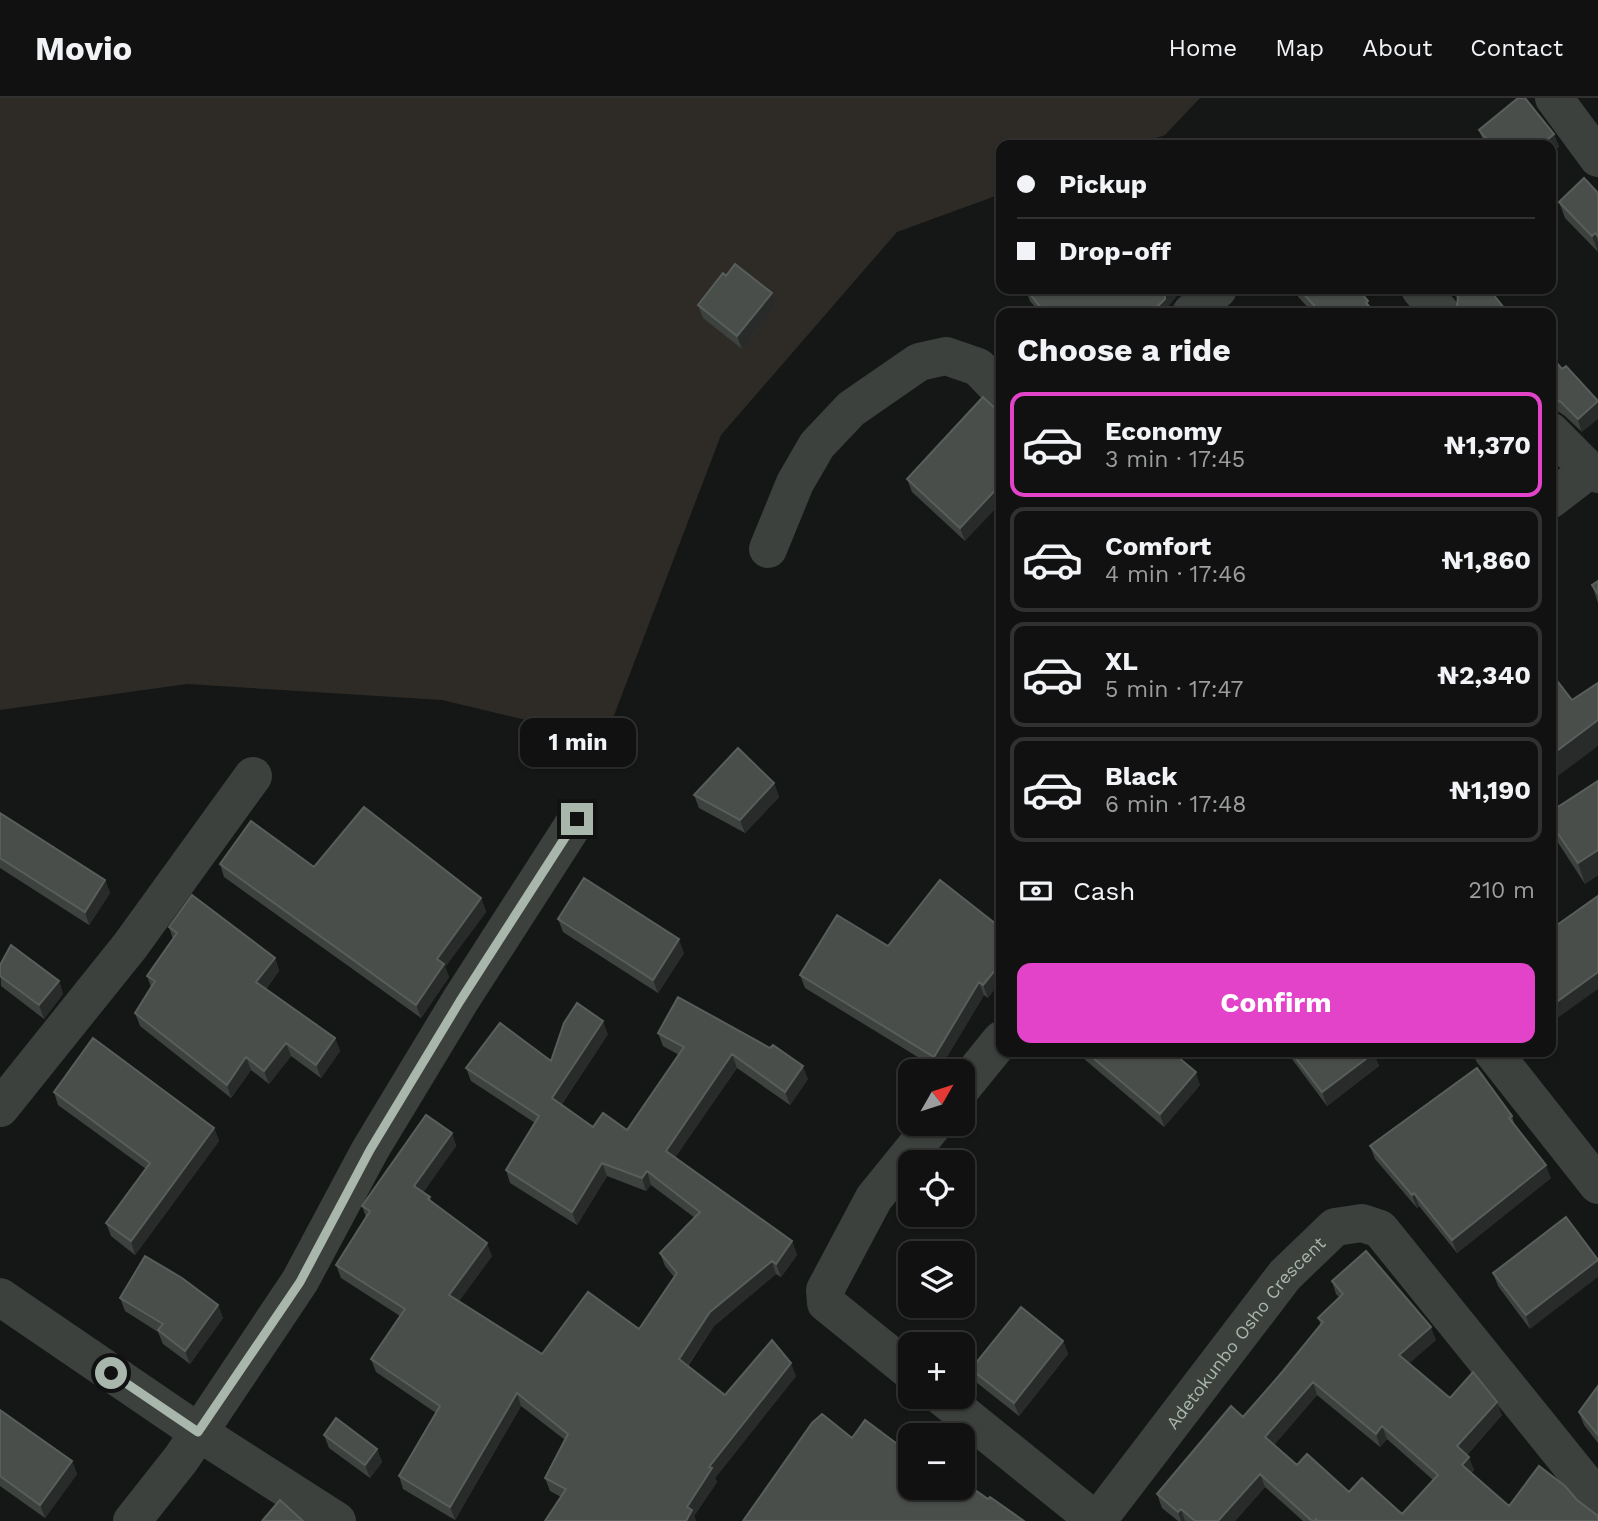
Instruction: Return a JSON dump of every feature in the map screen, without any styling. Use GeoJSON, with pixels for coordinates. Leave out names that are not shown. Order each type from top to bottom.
{"type":"FeatureCollection","features":[{"type":"Feature","properties":{"kind":"street"},"geometry":{"type":"LineString","coordinates":[[1554,98],[1598,158]]}},
{"type":"Feature","properties":{"kind":"street"},"geometry":{"type":"LineString","coordinates":[[1197,308],[1212,294]]}},
{"type":"Feature","properties":{"kind":"street"},"geometry":{"type":"LineString","coordinates":[[768,549],[794,483],[817,445],[851,409],[919,362],[946,356],[978,367],[996,386]]}},
{"type":"Feature","properties":{"kind":"street"},"geometry":{"type":"LineString","coordinates":[[1556,437],[1593,472],[1556,496]]}},
{"type":"Feature","properties":{"kind":"street"},"geometry":{"type":"LineString","coordinates":[[0,1108],[130,946],[253,776]]}},
{"type":"Feature","properties":{"kind":"street"},"geometry":{"type":"LineString","coordinates":[[132,1521],[181,1459],[300,1282],[370,1150],[460,1001],[577,819]]}},
{"type":"Feature","properties":{"kind":"street"},"geometry":{"type":"LineString","coordinates":[[975,1072],[996,1046]]}},
{"type":"Feature","properties":{"kind":"street"},"geometry":{"type":"LineString","coordinates":[[1497,1057],[1598,1185]]}},
{"type":"Feature","properties":{"kind":"street"},"geometry":{"type":"LineString","coordinates":[[898,1361],[826,1303],[825,1290],[874,1198],[924,1136]]}},
{"type":"Feature","properties":{"kind":"street","name":"Adetokunbo Osho Crescent"},"geometry":{"type":"LineString","coordinates":[[1097,1521],[1285,1275],[1335,1227],[1362,1223],[1380,1229],[1598,1499]]}},
{"type":"Feature","properties":{"kind":"street"},"geometry":{"type":"LineString","coordinates":[[0,1297],[198,1432],[337,1521]]}},
{"type":"Feature","properties":{"kind":"street"},"geometry":{"type":"LineString","coordinates":[[957,1409],[1097,1521]]}},
{"type":"Feature","properties":{"kind":"shaded area"},"geometry":{"type":"Polygon","coordinates":[[[0,98],[1200,98],[1165,135],[1151,140],[996,140],[996,196],[897,232],[721,435],[605,739],[442,700],[187,684],[0,710],[0,98]]]}},
{"type":"Feature","properties":{"kind":"building"},"geometry":{"type":"Polygon","coordinates":[[[1518,98],[1525,98],[1554,134],[1547,140],[1487,140],[1479,130],[1518,98]]]}},
{"type":"Feature","properties":{"kind":"building"},"geometry":{"type":"Polygon","coordinates":[[[1584,178],[1598,193],[1598,236],[1595,233],[1592,236],[1559,202],[1584,178]]]}},
{"type":"Feature","properties":{"kind":"building"},"geometry":{"type":"Polygon","coordinates":[[[735,264],[772,293],[737,336],[698,305],[723,273],[726,276],[735,264]]]}},
{"type":"Feature","properties":{"kind":"building"},"geometry":{"type":"Polygon","coordinates":[[[1030,294],[1165,294],[1165,299],[1156,308],[1041,308],[1030,294]]]}},
{"type":"Feature","properties":{"kind":"building"},"geometry":{"type":"Polygon","coordinates":[[[1304,294],[1362,294],[1370,308],[1316,308],[1304,294]]]}},
{"type":"Feature","properties":{"kind":"building"},"geometry":{"type":"Polygon","coordinates":[[[1457,294],[1493,294],[1504,308],[1458,308],[1457,294]]]}},
{"type":"Feature","properties":{"kind":"building"},"geometry":{"type":"Polygon","coordinates":[[[1556,362],[1562,369],[1566,366],[1598,401],[1578,419],[1556,400],[1556,362]]]}},
{"type":"Feature","properties":{"kind":"building"},"geometry":{"type":"Polygon","coordinates":[[[983,397],[996,409],[996,489],[960,528],[907,479],[983,397]]]}},
{"type":"Feature","properties":{"kind":"building"},"geometry":{"type":"Polygon","coordinates":[[[1598,581],[1598,594],[1592,585],[1598,581]]]}},
{"type":"Feature","properties":{"kind":"building"},"geometry":{"type":"Polygon","coordinates":[[[1556,679],[1572,700],[1598,683],[1598,720],[1556,752],[1556,679]]]}},
{"type":"Feature","properties":{"kind":"building"},"geometry":{"type":"Polygon","coordinates":[[[738,748],[774,783],[740,820],[694,795],[738,748]]]}},
{"type":"Feature","properties":{"kind":"building"},"geometry":{"type":"Polygon","coordinates":[[[1598,781],[1598,850],[1578,863],[1556,831],[1556,808],[1598,781]]]}},
{"type":"Feature","properties":{"kind":"building"},"geometry":{"type":"Polygon","coordinates":[[[364,807],[481,898],[437,959],[444,964],[416,1005],[220,864],[251,821],[314,867],[364,807]]]}},
{"type":"Feature","properties":{"kind":"building"},"geometry":{"type":"Polygon","coordinates":[[[0,813],[105,880],[85,912],[0,858],[0,813]]]}},
{"type":"Feature","properties":{"kind":"building"},"geometry":{"type":"Polygon","coordinates":[[[584,878],[679,939],[653,980],[558,919],[584,878]]]}},
{"type":"Feature","properties":{"kind":"building"},"geometry":{"type":"Polygon","coordinates":[[[940,880],[996,924],[996,969],[983,985],[979,982],[934,1057],[800,975],[837,915],[888,946],[940,880]]]}},
{"type":"Feature","properties":{"kind":"building"},"geometry":{"type":"Polygon","coordinates":[[[192,895],[275,958],[256,982],[335,1038],[316,1065],[286,1043],[264,1071],[246,1057],[227,1085],[135,1013],[155,981],[147,976],[177,933],[169,927],[192,895]]]}},
{"type":"Feature","properties":{"kind":"building"},"geometry":{"type":"Polygon","coordinates":[[[1598,896],[1598,972],[1556,1002],[1556,926],[1598,896]]]}},
{"type":"Feature","properties":{"kind":"building"},"geometry":{"type":"Polygon","coordinates":[[[11,945],[59,981],[39,1005],[0,976],[0,965],[11,945]]]}},
{"type":"Feature","properties":{"kind":"building"},"geometry":{"type":"Polygon","coordinates":[[[678,997],[770,1048],[773,1045],[803,1066],[785,1092],[732,1054],[666,1151],[792,1241],[776,1264],[772,1261],[710,1312],[679,1359],[725,1395],[772,1340],[791,1363],[709,1467],[712,1468],[687,1507],[692,1510],[686,1521],[545,1521],[566,1489],[545,1478],[568,1434],[517,1393],[450,1507],[399,1476],[440,1406],[371,1359],[405,1309],[336,1265],[370,1211],[362,1206],[426,1115],[452,1133],[414,1186],[487,1243],[449,1295],[542,1354],[588,1292],[639,1329],[677,1273],[660,1253],[700,1212],[647,1171],[642,1178],[602,1163],[572,1212],[506,1170],[539,1116],[466,1068],[500,1023],[551,1061],[564,1023],[577,1003],[603,1021],[552,1098],[593,1127],[603,1113],[627,1130],[684,1047],[658,1033],[678,997]]]}},
{"type":"Feature","properties":{"kind":"building"},"geometry":{"type":"Polygon","coordinates":[[[93,1038],[214,1128],[131,1241],[106,1223],[150,1163],[54,1092],[93,1038]]]}},
{"type":"Feature","properties":{"kind":"building"},"geometry":{"type":"Polygon","coordinates":[[[1092,1057],[1178,1057],[1196,1072],[1160,1114],[1092,1057]]]}},
{"type":"Feature","properties":{"kind":"building"},"geometry":{"type":"Polygon","coordinates":[[[1295,1057],[1369,1057],[1322,1092],[1295,1057]]]}},
{"type":"Feature","properties":{"kind":"building"},"geometry":{"type":"Polygon","coordinates":[[[1477,1068],[1512,1116],[1509,1118],[1546,1165],[1452,1240],[1414,1193],[1412,1195],[1370,1146],[1477,1068]]]}},
{"type":"Feature","properties":{"kind":"building"},"geometry":{"type":"Polygon","coordinates":[[[1566,1217],[1598,1260],[1526,1315],[1493,1273],[1566,1217]]]}},
{"type":"Feature","properties":{"kind":"building"},"geometry":{"type":"Polygon","coordinates":[[[1366,1251],[1431,1327],[1399,1355],[1450,1398],[1473,1372],[1497,1402],[1457,1446],[1469,1457],[1462,1465],[1509,1506],[1539,1466],[1598,1516],[1598,1521],[1312,1521],[1260,1474],[1218,1521],[1195,1521],[1181,1509],[1178,1512],[1157,1494],[1231,1406],[1243,1417],[1283,1371],[1323,1322],[1318,1318],[1343,1294],[1332,1281],[1366,1251]],[[1313,1382],[1265,1437],[1297,1465],[1307,1454],[1349,1492],[1362,1478],[1402,1514],[1438,1475],[1382,1426],[1376,1434],[1313,1382]]]}},
{"type":"Feature","properties":{"kind":"building"},"geometry":{"type":"Polygon","coordinates":[[[145,1256],[182,1278],[218,1305],[185,1351],[158,1330],[163,1324],[120,1298],[145,1256]]]}},
{"type":"Feature","properties":{"kind":"building"},"geometry":{"type":"Polygon","coordinates":[[[1021,1307],[1063,1341],[1014,1403],[975,1372],[975,1364],[1021,1307]]]}},
{"type":"Feature","properties":{"kind":"building"},"geometry":{"type":"Polygon","coordinates":[[[1598,1386],[1598,1435],[1579,1412],[1598,1386]]]}},
{"type":"Feature","properties":{"kind":"building"},"geometry":{"type":"Polygon","coordinates":[[[0,1410],[72,1461],[40,1505],[0,1476],[0,1410]]]}},
{"type":"Feature","properties":{"kind":"building"},"geometry":{"type":"Polygon","coordinates":[[[822,1414],[852,1438],[865,1420],[898,1445],[898,1500],[975,1500],[975,1490],[988,1499],[990,1497],[1024,1521],[743,1521],[812,1423],[822,1414]]]}},
{"type":"Feature","properties":{"kind":"building"},"geometry":{"type":"Polygon","coordinates":[[[336,1418],[377,1449],[365,1465],[324,1435],[336,1418]]]}},
{"type":"Feature","properties":{"kind":"building"},"geometry":{"type":"Polygon","coordinates":[[[280,1500],[303,1521],[262,1521],[280,1500]]]}},
{"type":"Feature","properties":{"kind":"route"},"geometry":{"type":"LineString","coordinates":[[111,1373],[198,1432],[300,1282],[370,1150],[460,1001],[577,819]]}}]}
